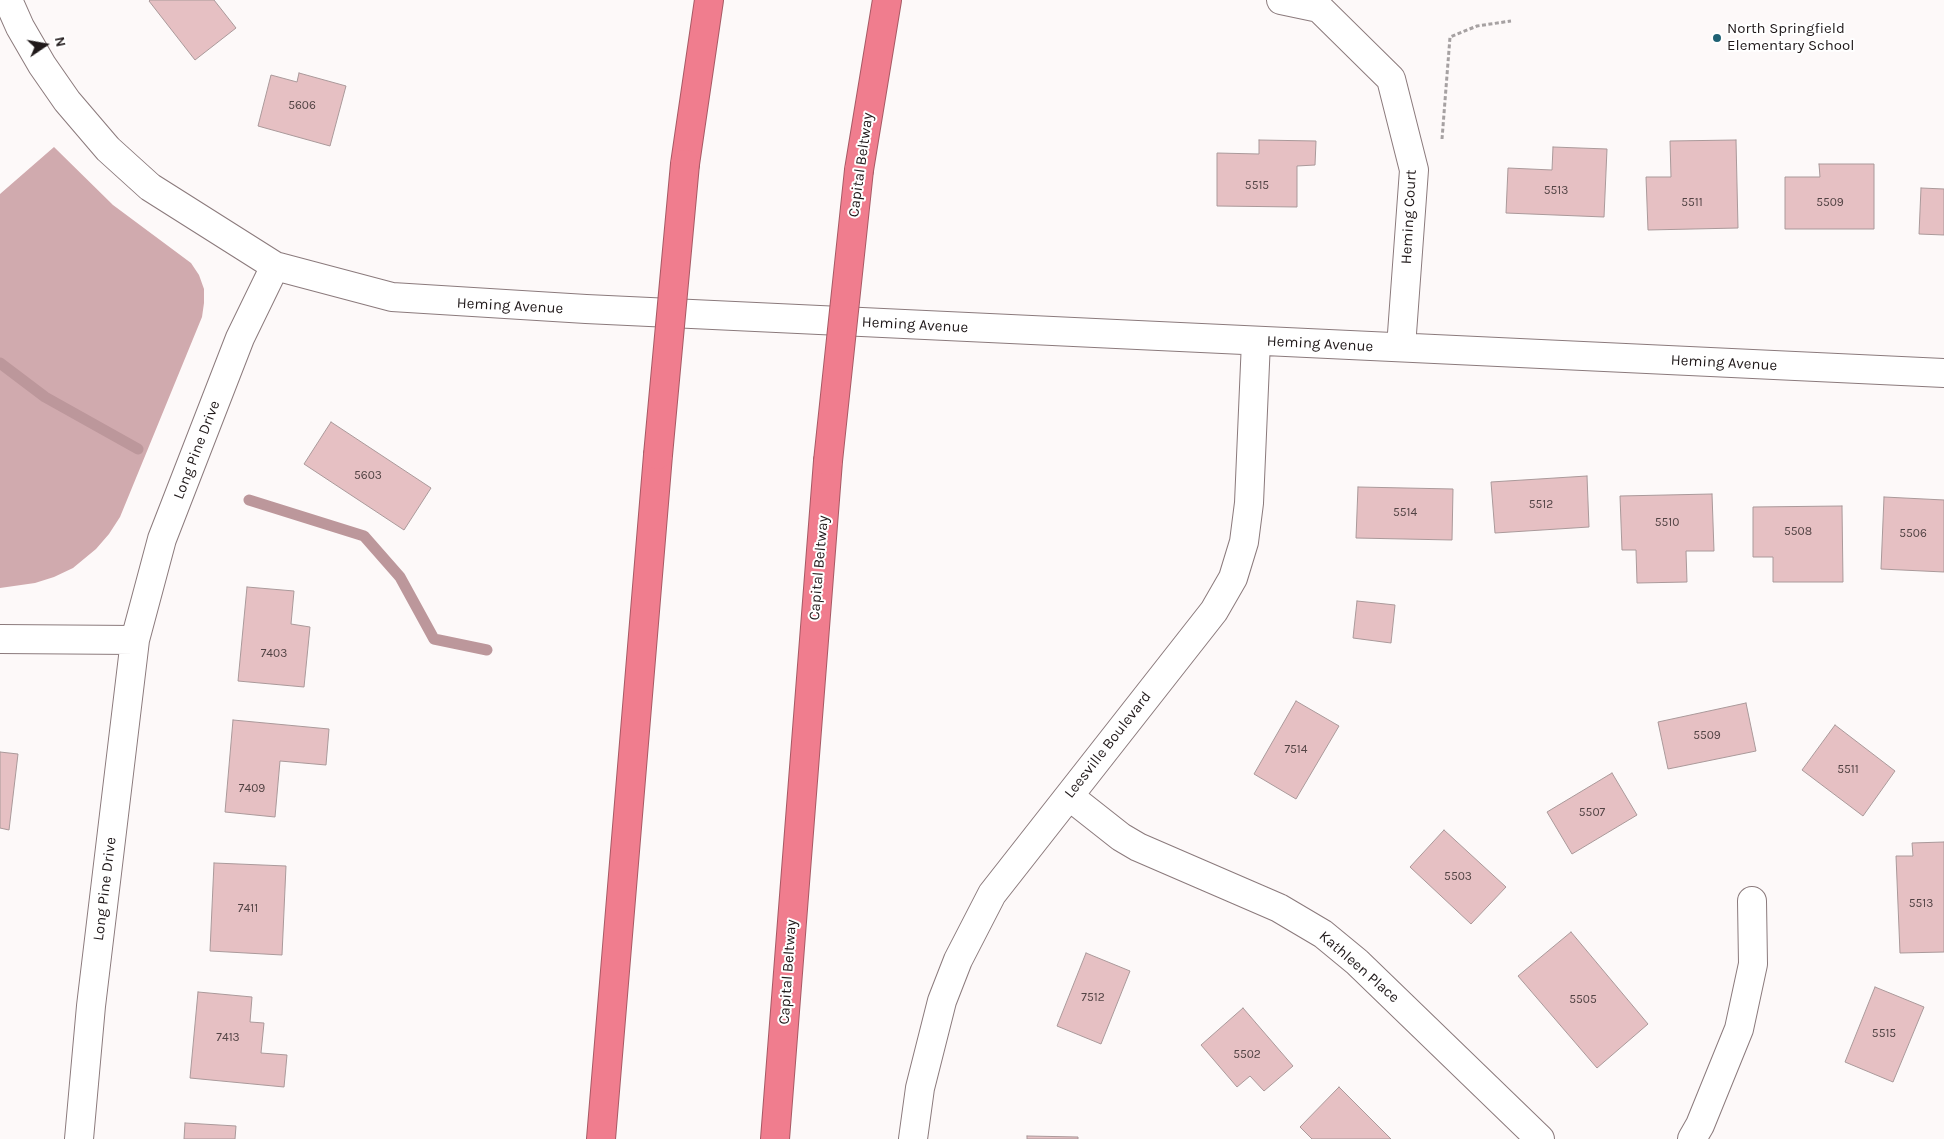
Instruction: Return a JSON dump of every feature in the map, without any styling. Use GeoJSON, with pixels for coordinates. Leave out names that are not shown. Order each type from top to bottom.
{"type":"FeatureCollection","features":[{"type":"Feature","properties":{"kind":"highway"},"geometry":{"type":"LineString","coordinates":[[601,1139],[658,455],[685,164],[709,0]]}},
{"type":"Feature","properties":{"kind":"highway","name":"Capital Beltway"},"geometry":{"type":"LineString","coordinates":[[775,1139],[828,461],[859,170],[887,0]]}},
{"type":"Feature","properties":{"kind":"street","name":"Heming Avenue"},"geometry":{"type":"LineString","coordinates":[[8,0],[20,27],[42,65],[67,101],[108,149],[150,187],[275,266],[392,297],[417,301],[1944,373]]}},
{"type":"Feature","properties":{"kind":"street","name":"Heming Court"},"geometry":{"type":"LineString","coordinates":[[1281,0],[1319,8],[1390,79],[1414,170],[1400,348]]}},
{"type":"Feature","properties":{"kind":"street","name":"Long Pine Drive"},"geometry":{"type":"LineString","coordinates":[[79,1139],[91,1006],[136,640],[162,539],[240,338],[275,266]]}},
{"type":"Feature","properties":{"kind":"street","name":"Leesville Boulevard"},"geometry":{"type":"LineString","coordinates":[[913,1139],[920,1088],[942,1001],[958,960],[992,894],[1214,612],[1233,578],[1244,542],[1249,503],[1256,341]]}},
{"type":"Feature","properties":{"kind":"street"},"geometry":{"type":"LineString","coordinates":[[0,639],[136,640]]}},
{"type":"Feature","properties":{"kind":"street","name":"Kathleen Place"},"geometry":{"type":"LineString","coordinates":[[1069,796],[1121,837],[1138,847],[1279,908],[1323,934],[1357,962],[1540,1139]]}},
{"type":"Feature","properties":{"kind":"street"},"geometry":{"type":"LineString","coordinates":[[1692,1139],[1700,1125],[1740,1029],[1753,964],[1752,901]]}},
{"type":"Feature","properties":{"kind":"path"},"geometry":{"type":"LineString","coordinates":[[1441,143],[1450,37],[1477,26],[1511,21]]}},
{"type":"Feature","properties":{"kind":"shaded area"},"geometry":{"type":"Polygon","coordinates":[[[54,147],[113,205],[191,263],[199,275],[204,289],[204,303],[202,317],[120,517],[109,534],[96,549],[73,568],[35,583],[0,588],[0,194],[54,147]]]}},
{"type":"Feature","properties":{"kind":"building"},"geometry":{"type":"Polygon","coordinates":[[[150,0],[214,0],[236,28],[195,60],[150,0]]]}},
{"type":"Feature","properties":{"kind":"building"},"geometry":{"type":"Polygon","coordinates":[[[299,73],[346,86],[330,146],[258,126],[271,75],[297,82],[299,73]]]}},
{"type":"Feature","properties":{"kind":"building"},"geometry":{"type":"Polygon","coordinates":[[[1259,140],[1316,141],[1315,165],[1297,166],[1297,207],[1217,206],[1217,153],[1259,154],[1259,140]]]}},
{"type":"Feature","properties":{"kind":"building"},"geometry":{"type":"Polygon","coordinates":[[[1736,140],[1738,228],[1648,230],[1646,177],[1671,177],[1670,141],[1736,140]]]}},
{"type":"Feature","properties":{"kind":"building"},"geometry":{"type":"Polygon","coordinates":[[[1553,147],[1607,149],[1604,217],[1506,213],[1508,168],[1552,170],[1553,147]]]}},
{"type":"Feature","properties":{"kind":"building"},"geometry":{"type":"Polygon","coordinates":[[[1819,164],[1874,164],[1874,229],[1785,229],[1785,177],[1820,177],[1819,164]]]}},
{"type":"Feature","properties":{"kind":"building"},"geometry":{"type":"Polygon","coordinates":[[[1921,188],[1944,189],[1944,235],[1919,234],[1921,188]]]}},
{"type":"Feature","properties":{"kind":"building"},"geometry":{"type":"Polygon","coordinates":[[[331,422],[431,488],[404,530],[304,464],[331,422]]]}},
{"type":"Feature","properties":{"kind":"building"},"geometry":{"type":"Polygon","coordinates":[[[1587,476],[1589,527],[1495,533],[1491,482],[1587,476]]]}},
{"type":"Feature","properties":{"kind":"building"},"geometry":{"type":"Polygon","coordinates":[[[1358,487],[1453,489],[1452,540],[1356,538],[1358,487]]]}},
{"type":"Feature","properties":{"kind":"building"},"geometry":{"type":"Polygon","coordinates":[[[1712,494],[1714,551],[1686,551],[1687,582],[1637,583],[1636,550],[1622,550],[1620,496],[1712,494]]]}},
{"type":"Feature","properties":{"kind":"building"},"geometry":{"type":"Polygon","coordinates":[[[1884,497],[1944,500],[1944,572],[1881,569],[1884,497]]]}},
{"type":"Feature","properties":{"kind":"building"},"geometry":{"type":"Polygon","coordinates":[[[1842,506],[1843,582],[1773,582],[1773,557],[1753,557],[1753,507],[1842,506]]]}},
{"type":"Feature","properties":{"kind":"building"},"geometry":{"type":"Polygon","coordinates":[[[247,587],[294,591],[291,624],[310,627],[304,687],[238,681],[247,587]]]}},
{"type":"Feature","properties":{"kind":"building"},"geometry":{"type":"Polygon","coordinates":[[[1357,601],[1395,605],[1391,643],[1353,638],[1357,601]]]}},
{"type":"Feature","properties":{"kind":"building"},"geometry":{"type":"Polygon","coordinates":[[[1296,701],[1339,726],[1296,799],[1254,774],[1296,701]]]}},
{"type":"Feature","properties":{"kind":"building"},"geometry":{"type":"Polygon","coordinates":[[[1746,703],[1756,751],[1668,769],[1658,722],[1746,703]]]}},
{"type":"Feature","properties":{"kind":"building"},"geometry":{"type":"Polygon","coordinates":[[[233,720],[329,729],[326,765],[280,761],[275,817],[225,812],[233,720]]]}},
{"type":"Feature","properties":{"kind":"building"},"geometry":{"type":"Polygon","coordinates":[[[1835,725],[1895,771],[1863,816],[1802,770],[1835,725]]]}},
{"type":"Feature","properties":{"kind":"building"},"geometry":{"type":"Polygon","coordinates":[[[0,752],[18,754],[9,830],[0,828],[0,752]]]}},
{"type":"Feature","properties":{"kind":"building"},"geometry":{"type":"Polygon","coordinates":[[[1612,773],[1637,815],[1572,854],[1547,812],[1612,773]]]}},
{"type":"Feature","properties":{"kind":"building"},"geometry":{"type":"Polygon","coordinates":[[[1444,830],[1506,887],[1471,924],[1410,867],[1444,830]]]}},
{"type":"Feature","properties":{"kind":"building"},"geometry":{"type":"Polygon","coordinates":[[[1944,842],[1944,952],[1900,953],[1896,856],[1913,856],[1912,843],[1944,842]]]}},
{"type":"Feature","properties":{"kind":"building"},"geometry":{"type":"Polygon","coordinates":[[[214,863],[286,866],[282,955],[210,951],[214,863]]]}},
{"type":"Feature","properties":{"kind":"building"},"geometry":{"type":"Polygon","coordinates":[[[1571,932],[1648,1024],[1597,1068],[1518,976],[1571,932]]]}},
{"type":"Feature","properties":{"kind":"building"},"geometry":{"type":"Polygon","coordinates":[[[1086,953],[1130,971],[1101,1044],[1057,1026],[1086,953]]]}},
{"type":"Feature","properties":{"kind":"building"},"geometry":{"type":"Polygon","coordinates":[[[1875,987],[1924,1007],[1893,1082],[1845,1062],[1875,987]]]}},
{"type":"Feature","properties":{"kind":"building"},"geometry":{"type":"Polygon","coordinates":[[[198,992],[252,997],[250,1022],[264,1023],[261,1053],[287,1055],[284,1087],[190,1078],[198,992]]]}},
{"type":"Feature","properties":{"kind":"building"},"geometry":{"type":"Polygon","coordinates":[[[1243,1008],[1293,1066],[1264,1091],[1250,1076],[1237,1087],[1201,1045],[1243,1008]]]}},
{"type":"Feature","properties":{"kind":"building"},"geometry":{"type":"Polygon","coordinates":[[[1339,1087],[1391,1139],[1312,1139],[1300,1127],[1339,1087]]]}},
{"type":"Feature","properties":{"kind":"building"},"geometry":{"type":"Polygon","coordinates":[[[185,1123],[236,1126],[235,1139],[184,1139],[185,1123]]]}},
{"type":"Feature","properties":{"kind":"building"},"geometry":{"type":"Polygon","coordinates":[[[1027,1136],[1078,1137],[1078,1139],[1027,1139],[1027,1136]]]}},
{"type":"Feature","properties":{"kind":"waterway"},"geometry":{"type":"LineString","coordinates":[[0,363],[45,397],[138,449]]}},
{"type":"Feature","properties":{"kind":"waterway"},"geometry":{"type":"LineString","coordinates":[[249,500],[364,536],[400,577],[434,639],[487,650]]}},
{"type":"Feature","properties":{"kind":"place","name":"North Springfield Elementary School"},"geometry":{"type":"Point","coordinates":[1717,38]}}]}
